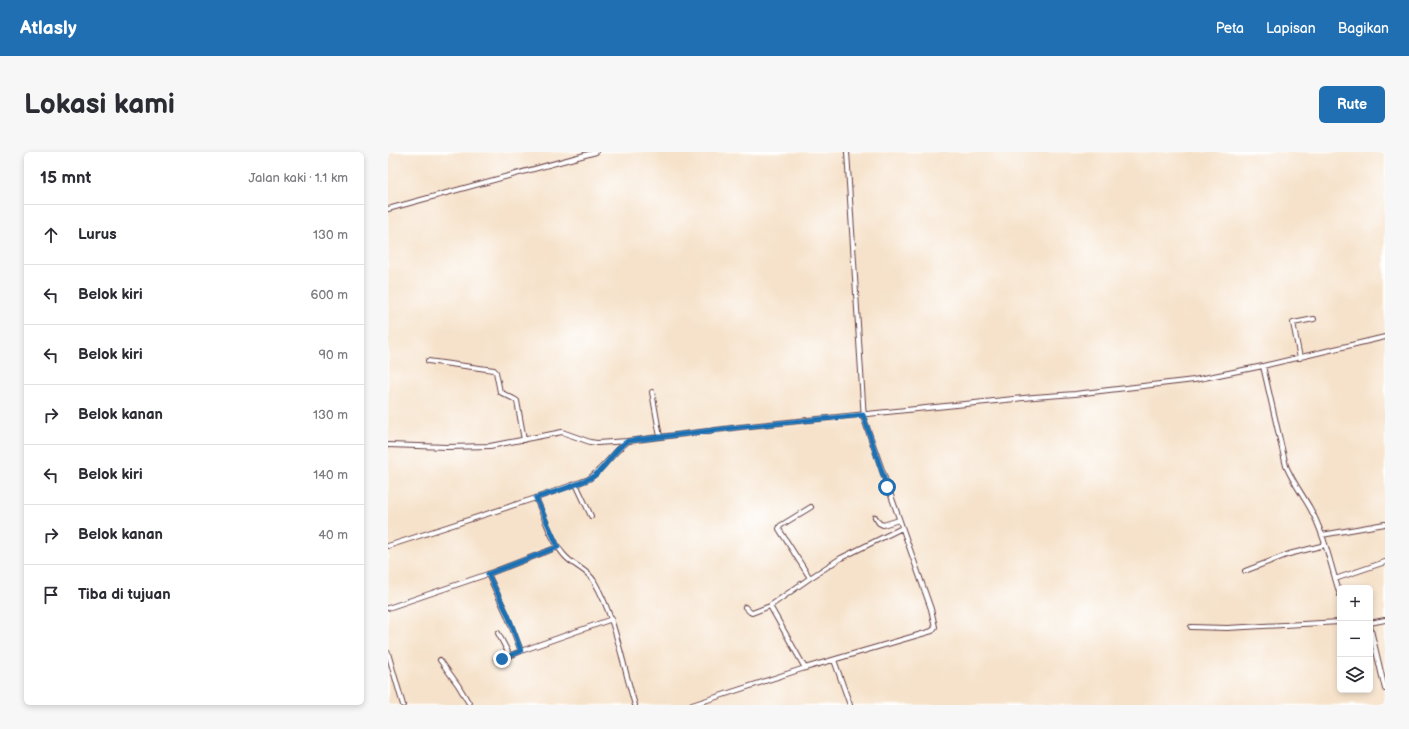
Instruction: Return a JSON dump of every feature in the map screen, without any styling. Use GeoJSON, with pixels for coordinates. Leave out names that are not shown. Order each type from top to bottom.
{"type":"FeatureCollection","features":[{"type":"Feature","properties":{"kind":"street"},"geometry":{"type":"LineString","coordinates":[[388,209],[596,152]]}},
{"type":"Feature","properties":{"kind":"street"},"geometry":{"type":"LineString","coordinates":[[692,705],[805,668],[927,632],[934,628],[935,624],[931,609],[863,415],[847,152]]}},
{"type":"Feature","properties":{"kind":"street"},"geometry":{"type":"LineString","coordinates":[[1300,358],[1293,322],[1314,318]]}},
{"type":"Feature","properties":{"kind":"street"},"geometry":{"type":"LineString","coordinates":[[388,445],[447,447],[490,446],[562,432],[597,443],[628,441],[740,427],[1075,394],[1194,380],[1300,358],[1385,337]]}},
{"type":"Feature","properties":{"kind":"street"},"geometry":{"type":"LineString","coordinates":[[428,360],[494,370],[496,372],[500,392],[517,401],[524,440]]}},
{"type":"Feature","properties":{"kind":"street"},"geometry":{"type":"LineString","coordinates":[[1263,366],[1286,466],[1292,480],[1310,509],[1322,535],[1337,585]]}},
{"type":"Feature","properties":{"kind":"street"},"geometry":{"type":"LineString","coordinates":[[652,392],[660,437]]}},
{"type":"Feature","properties":{"kind":"street"},"geometry":{"type":"LineString","coordinates":[[388,546],[576,484],[594,475],[628,441]]}},
{"type":"Feature","properties":{"kind":"street"},"geometry":{"type":"LineString","coordinates":[[576,484],[591,516]]}},
{"type":"Feature","properties":{"kind":"street"},"geometry":{"type":"LineString","coordinates":[[536,498],[558,547],[570,561],[589,574],[605,602],[612,619],[635,705]]}},
{"type":"Feature","properties":{"kind":"street"},"geometry":{"type":"LineString","coordinates":[[810,578],[779,529],[780,526],[811,507]]}},
{"type":"Feature","properties":{"kind":"street"},"geometry":{"type":"LineString","coordinates":[[875,517],[879,523],[883,525],[899,520]]}},
{"type":"Feature","properties":{"kind":"street"},"geometry":{"type":"LineString","coordinates":[[1322,535],[1385,524]]}},
{"type":"Feature","properties":{"kind":"street"},"geometry":{"type":"LineString","coordinates":[[745,607],[752,613],[770,606],[841,558],[902,528]]}},
{"type":"Feature","properties":{"kind":"street"},"geometry":{"type":"LineString","coordinates":[[1245,571],[1289,554],[1325,545]]}},
{"type":"Feature","properties":{"kind":"street"},"geometry":{"type":"LineString","coordinates":[[388,608],[488,574],[558,547]]}},
{"type":"Feature","properties":{"kind":"street"},"geometry":{"type":"LineString","coordinates":[[1335,579],[1385,562]]}},
{"type":"Feature","properties":{"kind":"street"},"geometry":{"type":"LineString","coordinates":[[488,574],[508,615],[521,651]]}},
{"type":"Feature","properties":{"kind":"street"},"geometry":{"type":"LineString","coordinates":[[770,606],[805,668]]}},
{"type":"Feature","properties":{"kind":"street"},"geometry":{"type":"LineString","coordinates":[[496,659],[510,656],[612,619]]}},
{"type":"Feature","properties":{"kind":"street"},"geometry":{"type":"LineString","coordinates":[[1373,622],[1385,620]]}},
{"type":"Feature","properties":{"kind":"street"},"geometry":{"type":"LineString","coordinates":[[1191,627],[1227,628],[1337,622]]}},
{"type":"Feature","properties":{"kind":"street"},"geometry":{"type":"LineString","coordinates":[[498,633],[510,656]]}},
{"type":"Feature","properties":{"kind":"street"},"geometry":{"type":"LineString","coordinates":[[1373,638],[1385,689]]}},
{"type":"Feature","properties":{"kind":"street"},"geometry":{"type":"LineString","coordinates":[[388,653],[403,705]]}},
{"type":"Feature","properties":{"kind":"street"},"geometry":{"type":"LineString","coordinates":[[440,660],[458,684],[470,705]]}},
{"type":"Feature","properties":{"kind":"street"},"geometry":{"type":"LineString","coordinates":[[834,660],[850,705]]}},
{"type":"Feature","properties":{"kind":"street"},"geometry":{"type":"LineString","coordinates":[[1380,667],[1385,666]]}},
{"type":"Feature","properties":{"kind":"route"},"geometry":{"type":"LineString","coordinates":[[502,659],[521,651],[514,636],[508,615],[488,574],[558,547],[536,498],[589,479],[628,441],[740,427],[863,415],[887,487]]}}]}
